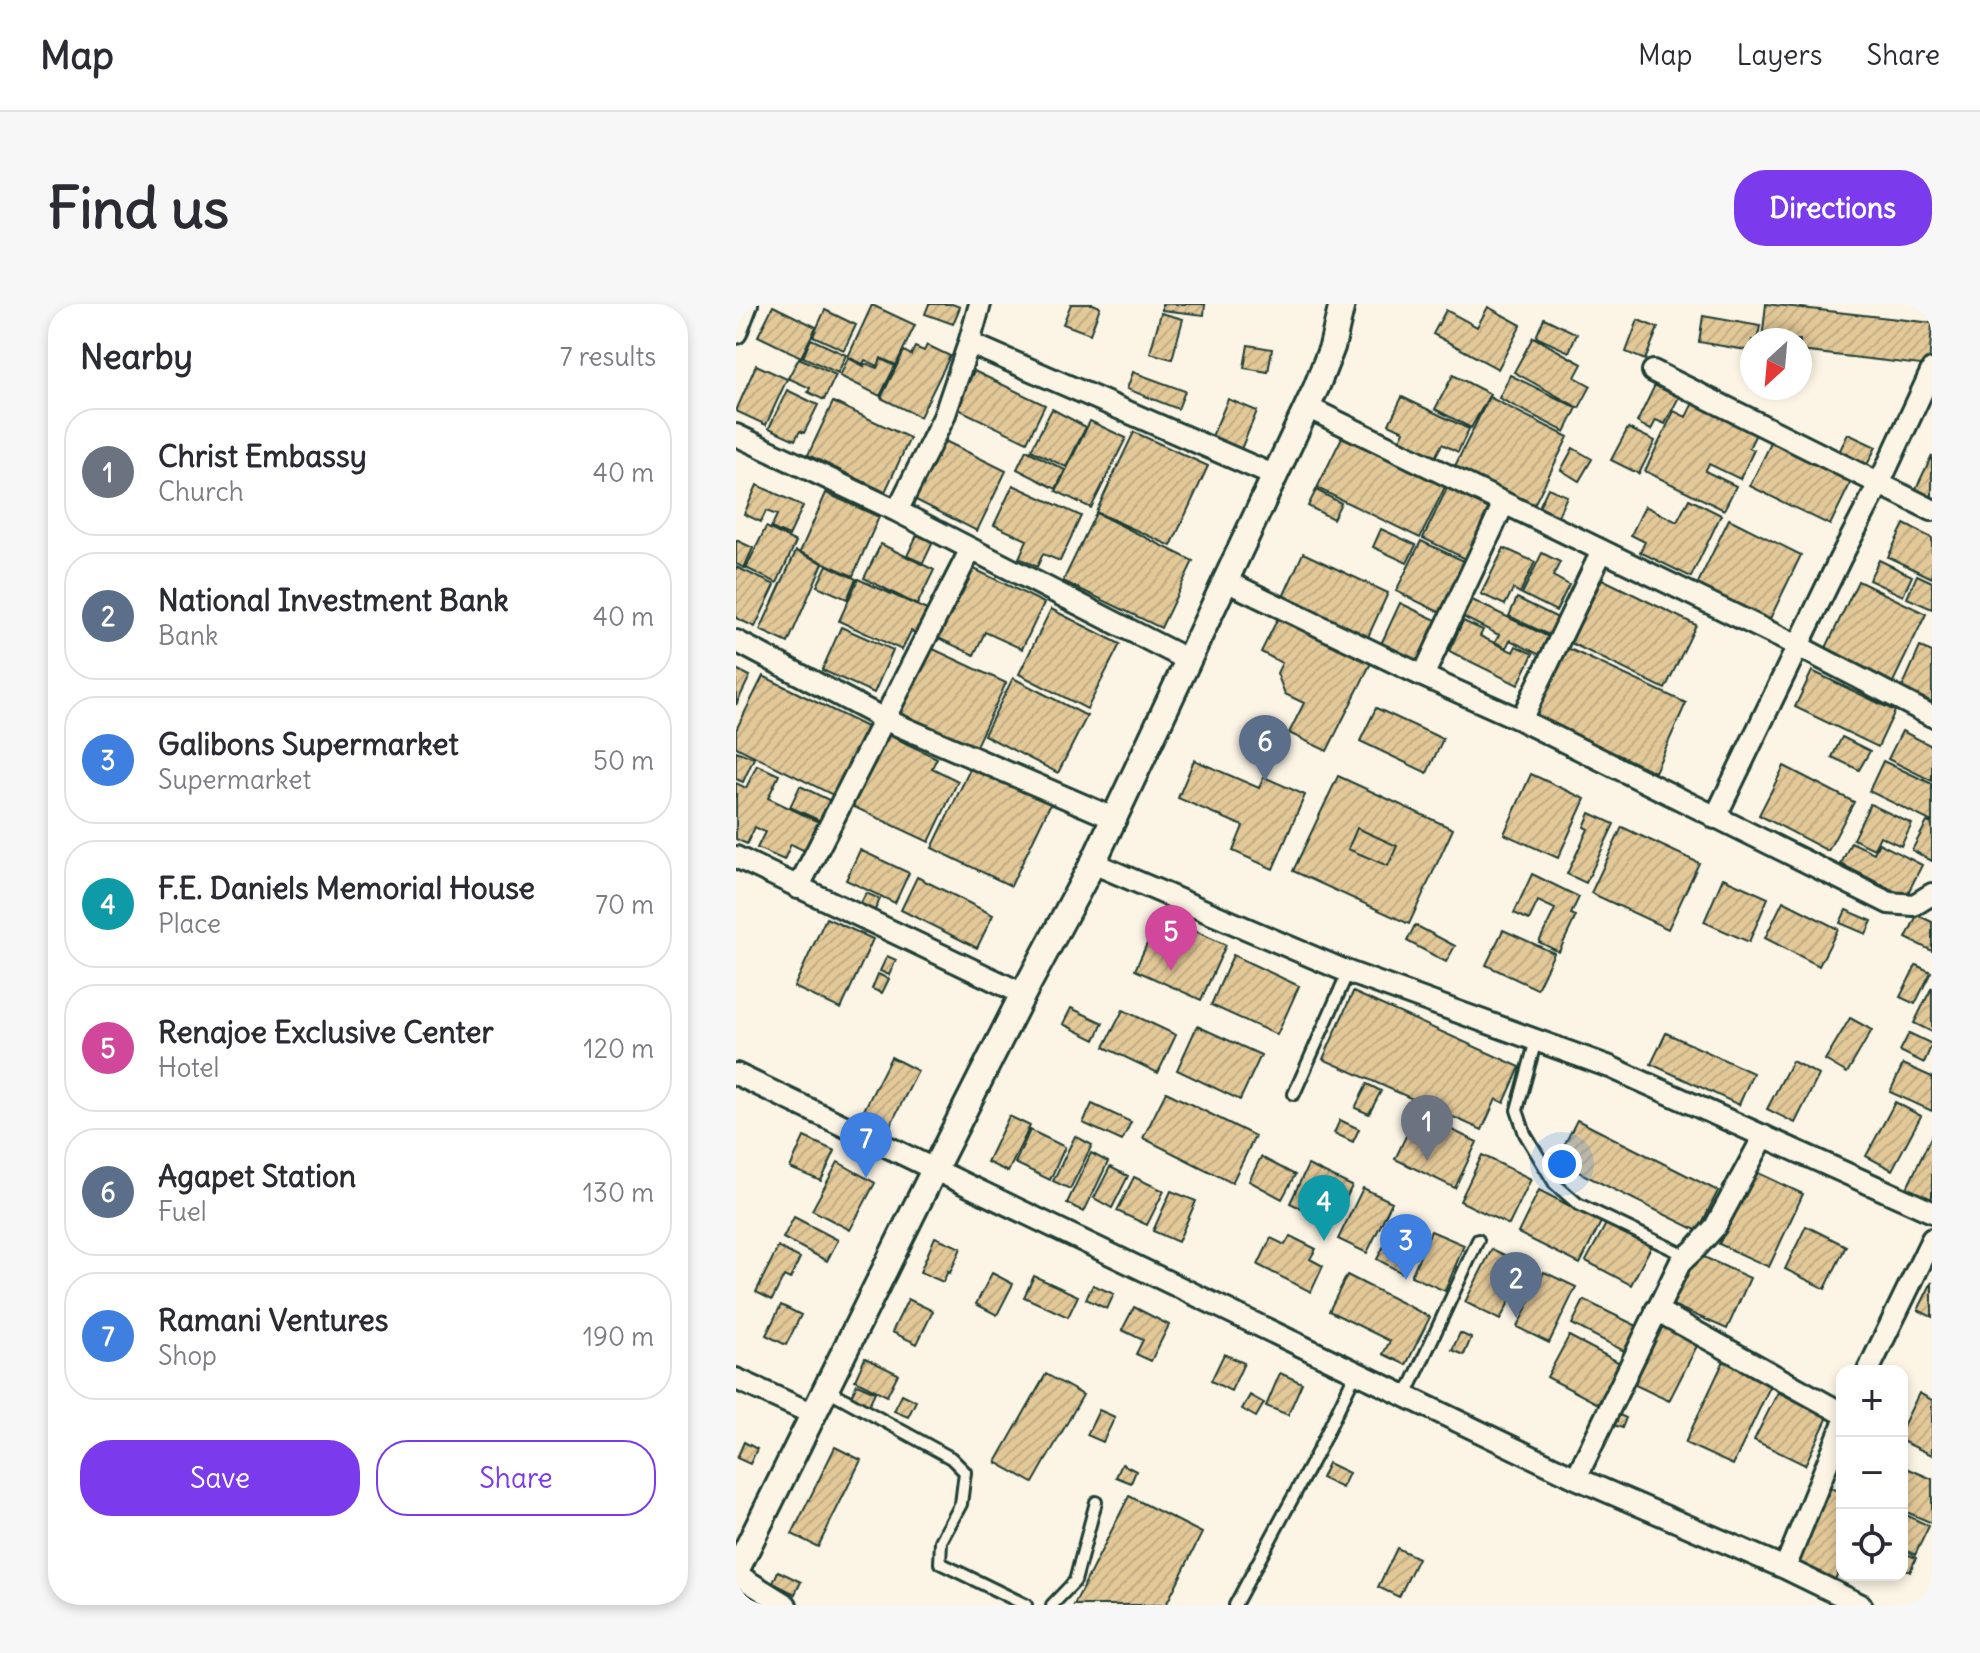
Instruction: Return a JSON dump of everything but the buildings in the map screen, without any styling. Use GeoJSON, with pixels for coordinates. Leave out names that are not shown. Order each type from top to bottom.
{"type":"FeatureCollection","features":[{"type":"Feature","properties":{"kind":"street"},"geometry":{"type":"LineString","coordinates":[[736,333],[747,304]]}},
{"type":"Feature","properties":{"kind":"street"},"geometry":{"type":"LineString","coordinates":[[897,511],[944,417],[980,304]]}},
{"type":"Feature","properties":{"kind":"street"},"geometry":{"type":"LineString","coordinates":[[786,1605],[736,1573],[934,1170],[1093,863],[1307,407],[1332,347],[1342,304]]}},
{"type":"Feature","properties":{"kind":"street"},"geometry":{"type":"LineString","coordinates":[[969,343],[1275,476]]}},
{"type":"Feature","properties":{"kind":"street"},"geometry":{"type":"LineString","coordinates":[[1715,818],[1932,370]]}},
{"type":"Feature","properties":{"kind":"street"},"geometry":{"type":"LineString","coordinates":[[1653,371],[1932,510]]}},
{"type":"Feature","properties":{"kind":"street"},"geometry":{"type":"LineString","coordinates":[[1307,407],[1798,646],[1932,716]]}},
{"type":"Feature","properties":{"kind":"street"},"geometry":{"type":"LineString","coordinates":[[736,435],[897,511],[1188,660]]}},
{"type":"Feature","properties":{"kind":"street"},"geometry":{"type":"LineString","coordinates":[[1423,676],[1504,503]]}},
{"type":"Feature","properties":{"kind":"street"},"geometry":{"type":"LineString","coordinates":[[798,888],[971,549]]}},
{"type":"Feature","properties":{"kind":"street"},"geometry":{"type":"LineString","coordinates":[[1521,720],[1602,551]]}},
{"type":"Feature","properties":{"kind":"street"},"geometry":{"type":"LineString","coordinates":[[1226,581],[1521,720],[1889,903],[1914,905],[1932,894]]}},
{"type":"Feature","properties":{"kind":"street"},"geometry":{"type":"LineString","coordinates":[[736,641],[886,720],[1113,818]]}},
{"type":"Feature","properties":{"kind":"street"},"geometry":{"type":"LineString","coordinates":[[736,857],[1023,994]]}},
{"type":"Feature","properties":{"kind":"street"},"geometry":{"type":"LineString","coordinates":[[1093,863],[1348,972],[1610,1067],[1932,1212]]}},
{"type":"Feature","properties":{"kind":"street"},"geometry":{"type":"LineString","coordinates":[[736,1074],[1576,1478],[1785,1568],[1830,1598],[1861,1605]]}},
{"type":"Feature","properties":{"kind":"street"},"geometry":{"type":"LineString","coordinates":[[1576,1478],[1680,1263],[1715,1227],[1764,1136]]}},
{"type":"Feature","properties":{"kind":"street"},"geometry":{"type":"LineString","coordinates":[[1871,1365],[1932,1239]]}},
{"type":"Feature","properties":{"kind":"street"},"geometry":{"type":"LineString","coordinates":[[1656,1310],[1836,1410]]}},
{"type":"Feature","properties":{"kind":"street"},"geometry":{"type":"LineString","coordinates":[[736,1379],[813,1414]]}},
{"type":"Feature","properties":{"kind":"street"},"geometry":{"type":"LineString","coordinates":[[1785,1568],[1838,1437]]}},
{"type":"Feature","properties":{"kind":"lane"},"geometry":{"type":"LineString","coordinates":[[1294,1094],[1348,972]]}},
{"type":"Feature","properties":{"kind":"lane"},"geometry":{"type":"LineString","coordinates":[[1536,1040],[1517,1110],[1525,1134],[1555,1184],[1578,1204],[1687,1256]]}},
{"type":"Feature","properties":{"kind":"lane"},"geometry":{"type":"LineString","coordinates":[[1406,1396],[1478,1240]]}},
{"type":"Feature","properties":{"kind":"lane"},"geometry":{"type":"LineString","coordinates":[[1235,1605],[1319,1449],[1356,1372]]}},
{"type":"Feature","properties":{"kind":"lane"},"geometry":{"type":"LineString","coordinates":[[826,1389],[951,1458],[965,1472],[961,1504],[941,1541],[940,1563],[1026,1605]]}},
{"type":"Feature","properties":{"kind":"lane"},"geometry":{"type":"LineString","coordinates":[[1052,1605],[1075,1581],[1096,1502]]}},
{"type":"Feature","properties":{"kind":"place","name":"Agapet Station"},"geometry":{"type":"Point","coordinates":[1265,781]}},
{"type":"Feature","properties":{"kind":"place","name":"Renajoe Exclusive Center"},"geometry":{"type":"Point","coordinates":[1171,971]}},
{"type":"Feature","properties":{"kind":"place","name":"Christ Embassy"},"geometry":{"type":"Point","coordinates":[1427,1161]}},
{"type":"Feature","properties":{"kind":"place","name":"Ramani Ventures"},"geometry":{"type":"Point","coordinates":[866,1178]}},
{"type":"Feature","properties":{"kind":"place","name":"F.E. Daniels Memorial House"},"geometry":{"type":"Point","coordinates":[1324,1241]}},
{"type":"Feature","properties":{"kind":"place","name":"Galibons Supermarket"},"geometry":{"type":"Point","coordinates":[1406,1280]}},
{"type":"Feature","properties":{"kind":"place","name":"National Investment Bank"},"geometry":{"type":"Point","coordinates":[1516,1318]}}]}
